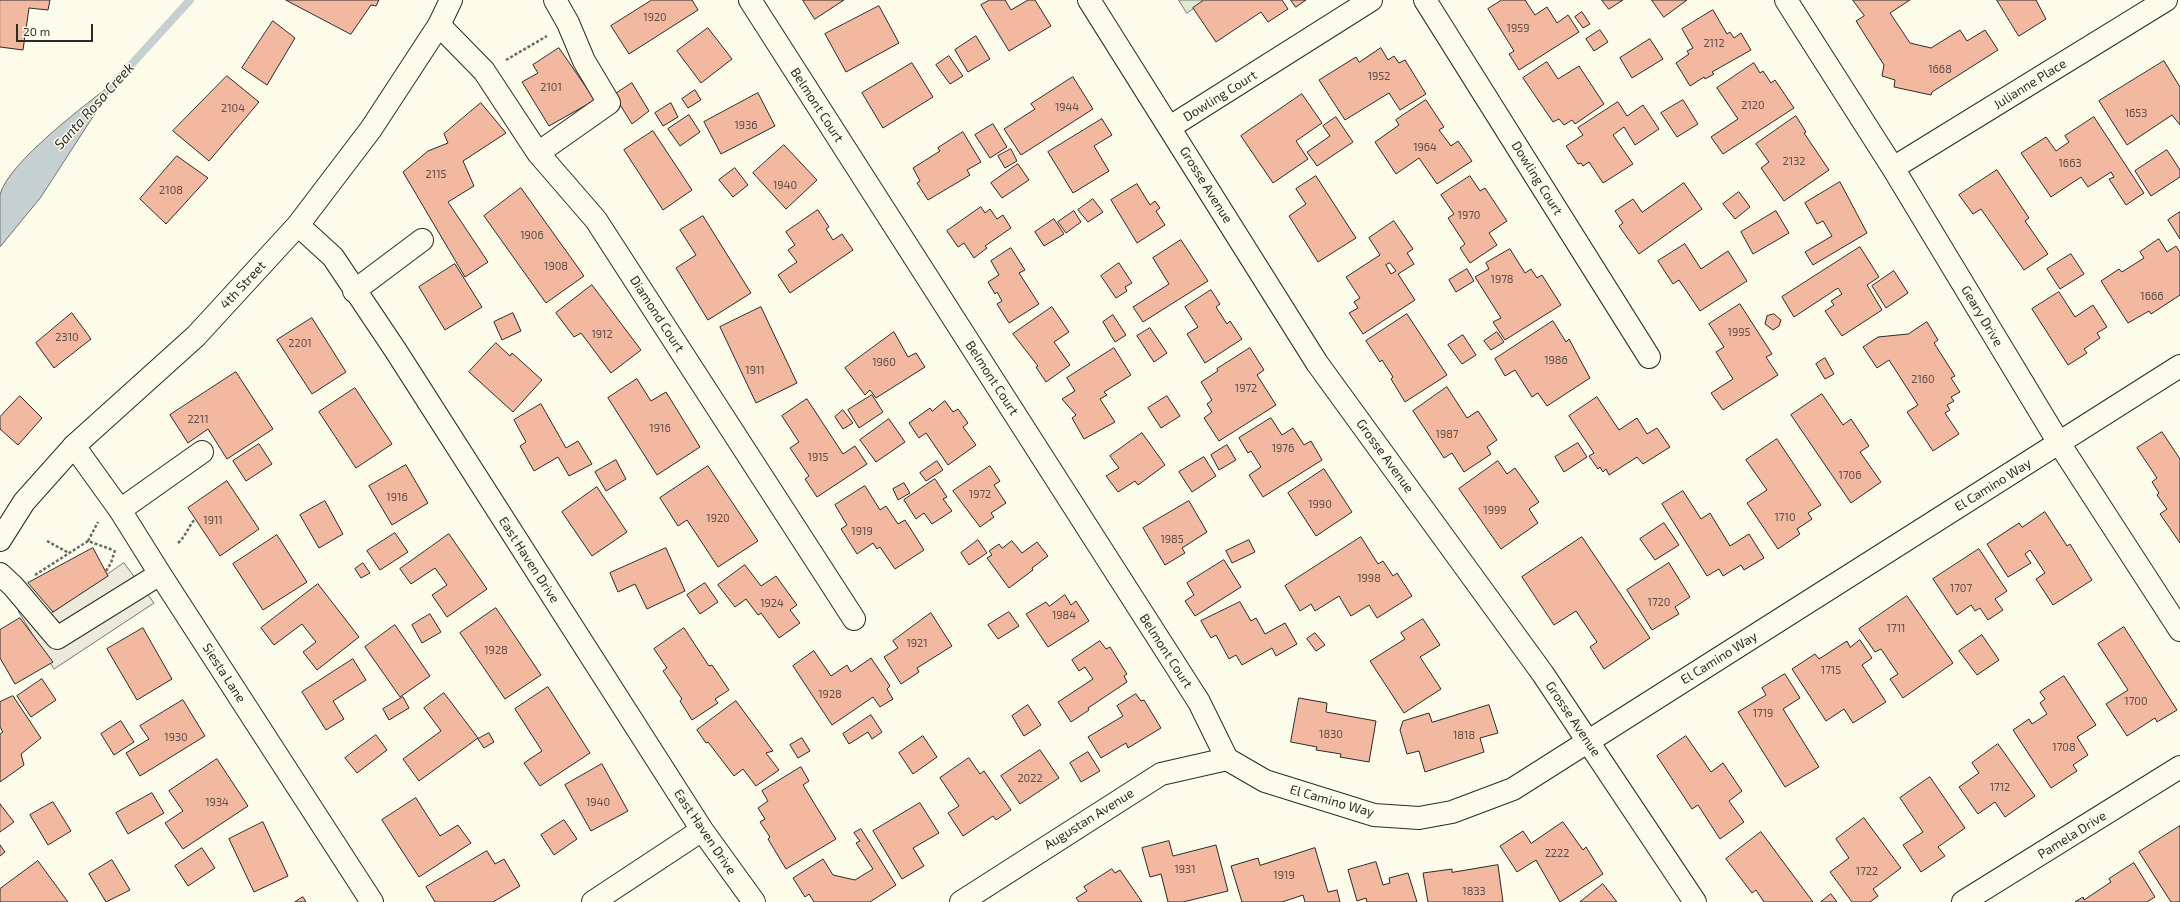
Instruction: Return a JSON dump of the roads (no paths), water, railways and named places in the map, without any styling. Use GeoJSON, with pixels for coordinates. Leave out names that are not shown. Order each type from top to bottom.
{"type":"FeatureCollection","features":[{"type":"Feature","properties":{"kind":"street","name":"4th Street"},"geometry":{"type":"LineString","coordinates":[[0,540],[24,502],[74,446],[196,336],[298,225],[371,130],[439,25],[451,0]]}},
{"type":"Feature","properties":{"kind":"street"},"geometry":{"type":"LineString","coordinates":[[538,153],[609,103],[584,61],[568,23],[555,0]]}},
{"type":"Feature","properties":{"kind":"street","name":"Belmont Court"},"geometry":{"type":"LineString","coordinates":[[750,0],[1199,702],[1227,759]]}},
{"type":"Feature","properties":{"kind":"street","name":"Grosse Avenue"},"geometry":{"type":"LineString","coordinates":[[1089,0],[1317,363],[1543,674],[1695,902]]}},
{"type":"Feature","properties":{"kind":"street","name":"Dowling Court"},"geometry":{"type":"LineString","coordinates":[[1170,127],[1371,0]]}},
{"type":"Feature","properties":{"kind":"street","name":"Dowling Court"},"geometry":{"type":"LineString","coordinates":[[1425,0],[1648,357]]}},
{"type":"Feature","properties":{"kind":"street","name":"Geary Drive"},"geometry":{"type":"LineString","coordinates":[[1786,0],[1893,168],[2059,443],[2180,630]]}},
{"type":"Feature","properties":{"kind":"street","name":"Julianne Place"},"geometry":{"type":"LineString","coordinates":[[1893,168],[2166,0]]}},
{"type":"Feature","properties":{"kind":"street","name":"Diamond Court"},"geometry":{"type":"LineString","coordinates":[[439,25],[484,71],[538,153],[596,220],[854,619]]}},
{"type":"Feature","properties":{"kind":"street","name":"East Haven Drive"},"geometry":{"type":"LineString","coordinates":[[298,225],[333,257],[354,291],[396,351],[702,830],[754,902]]}},
{"type":"Feature","properties":{"kind":"street"},"geometry":{"type":"LineString","coordinates":[[354,291],[422,240]]}},
{"type":"Feature","properties":{"kind":"street","name":"El Camino Way"},"geometry":{"type":"LineString","coordinates":[[1227,759],[1265,781],[1374,815],[1419,818],[1452,812],[1513,789],[2180,366]]}},
{"type":"Feature","properties":{"kind":"street","name":"Siesta Lane"},"geometry":{"type":"LineString","coordinates":[[74,446],[120,510],[372,902]]}},
{"type":"Feature","properties":{"kind":"street"},"geometry":{"type":"LineString","coordinates":[[120,510],[202,452]]}},
{"type":"Feature","properties":{"kind":"street"},"geometry":{"type":"LineString","coordinates":[[0,574],[13,586],[57,638],[160,574]]}},
{"type":"Feature","properties":{"kind":"street","name":"Augustan Avenue"},"geometry":{"type":"LineString","coordinates":[[961,902],[1161,774],[1227,759]]}},
{"type":"Feature","properties":{"kind":"street","name":"Pamela Drive"},"geometry":{"type":"LineString","coordinates":[[1963,902],[2180,767]]}},
{"type":"Feature","properties":{"kind":"street"},"geometry":{"type":"LineString","coordinates":[[593,902],[702,830]]}},
{"type":"Feature","properties":{"kind":"water"},"geometry":{"type":"Polygon","coordinates":[[[116,81],[41,197],[0,247],[0,195],[6,182],[17,167],[50,134],[116,81]]]}},
{"type":"Feature","properties":{"kind":"waterway","name":"Santa Rosa Creek"},"geometry":{"type":"LineString","coordinates":[[110,88],[190,0]]}}]}
